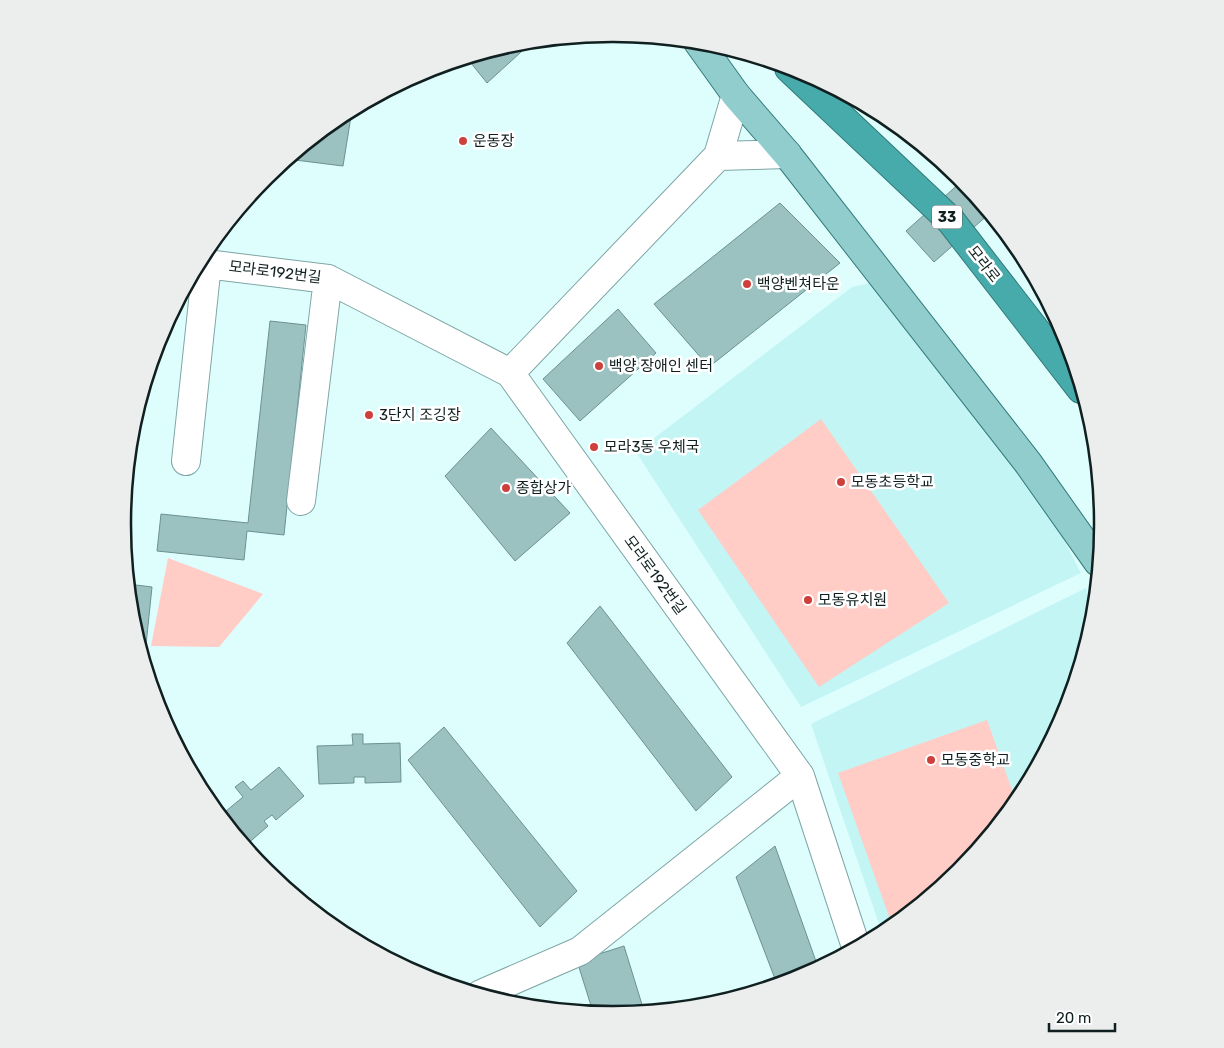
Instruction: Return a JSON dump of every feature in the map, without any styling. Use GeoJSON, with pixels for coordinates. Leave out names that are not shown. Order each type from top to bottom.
{"type":"FeatureCollection","features":[{"type":"Feature","properties":{"kind":"highway","name":"모라로"},"geometry":{"type":"LineString","coordinates":[[803,82],[951,221],[1070,374]]}},
{"type":"Feature","properties":{"kind":"main road"},"geometry":{"type":"LineString","coordinates":[[705,52],[736,95],[787,154],[1028,463],[1092,554]]}},
{"type":"Feature","properties":{"kind":"street"},"geometry":{"type":"LineString","coordinates":[[510,373],[718,156],[736,95]]}},
{"type":"Feature","properties":{"kind":"street"},"geometry":{"type":"LineString","coordinates":[[718,156],[787,154]]}},
{"type":"Feature","properties":{"kind":"street","name":"모라로192번길"},"geometry":{"type":"LineString","coordinates":[[207,264],[328,279],[510,373],[800,776],[854,940]]}},
{"type":"Feature","properties":{"kind":"street"},"geometry":{"type":"LineString","coordinates":[[186,461],[202,271]]}},
{"type":"Feature","properties":{"kind":"street"},"geometry":{"type":"LineString","coordinates":[[301,501],[328,279]]}},
{"type":"Feature","properties":{"kind":"street"},"geometry":{"type":"LineString","coordinates":[[491,990],[580,951],[800,776]]}},
{"type":"Feature","properties":{"kind":"shaded area","name":"모동초등학교"},"geometry":{"type":"Polygon","coordinates":[[[874,282],[1049,511],[1081,573],[801,707],[636,452],[852,287],[874,282]]]}},
{"type":"Feature","properties":{"kind":"shaded area"},"geometry":{"type":"Polygon","coordinates":[[[821,419],[949,603],[819,687],[698,510],[821,419]]]}},
{"type":"Feature","properties":{"kind":"shaded area"},"geometry":{"type":"Polygon","coordinates":[[[168,558],[263,594],[219,647],[151,646],[168,558]]]}},
{"type":"Feature","properties":{"kind":"shaded area","name":"모동중학교"},"geometry":{"type":"Polygon","coordinates":[[[1086,588],[1088,593],[1084,618],[1068,679],[1044,737],[1029,765],[994,817],[974,841],[929,886],[879,925],[811,724],[1086,588]]]}},
{"type":"Feature","properties":{"kind":"shaded area"},"geometry":{"type":"Polygon","coordinates":[[[987,720],[1012,791],[994,817],[952,864],[929,886],[889,917],[838,773],[987,720]]]}},
{"type":"Feature","properties":{"kind":"building"},"geometry":{"type":"Polygon","coordinates":[[[522,51],[487,83],[472,64],[522,51]]]}},
{"type":"Feature","properties":{"kind":"building"},"geometry":{"type":"Polygon","coordinates":[[[350,120],[343,166],[297,160],[350,120]]]}},
{"type":"Feature","properties":{"kind":"building"},"geometry":{"type":"Polygon","coordinates":[[[955,187],[984,219],[934,262],[906,231],[955,187]]]}},
{"type":"Feature","properties":{"kind":"building","name":"백양벤쳐타운"},"geometry":{"type":"Polygon","coordinates":[[[780,203],[840,263],[709,367],[654,304],[780,203]]]}},
{"type":"Feature","properties":{"kind":"building","name":"백양 장애인 센터"},"geometry":{"type":"Polygon","coordinates":[[[618,309],[656,353],[580,421],[543,379],[618,309]]]}},
{"type":"Feature","properties":{"kind":"building"},"geometry":{"type":"Polygon","coordinates":[[[270,321],[306,325],[284,535],[247,531],[244,560],[157,551],[161,514],[248,523],[270,321]]]}},
{"type":"Feature","properties":{"kind":"building"},"geometry":{"type":"Polygon","coordinates":[[[491,428],[570,513],[515,561],[445,476],[491,428]]]}},
{"type":"Feature","properties":{"kind":"building"},"geometry":{"type":"Polygon","coordinates":[[[135,585],[152,587],[146,645],[135,585]]]}},
{"type":"Feature","properties":{"kind":"building"},"geometry":{"type":"Polygon","coordinates":[[[600,606],[732,777],[696,811],[567,643],[600,606]]]}},
{"type":"Feature","properties":{"kind":"building"},"geometry":{"type":"Polygon","coordinates":[[[444,727],[577,891],[540,927],[408,760],[444,727]]]}},
{"type":"Feature","properties":{"kind":"building"},"geometry":{"type":"Polygon","coordinates":[[[352,734],[363,734],[363,744],[400,743],[401,782],[365,783],[365,777],[354,777],[354,783],[319,784],[317,746],[353,745],[352,734]]]}},
{"type":"Feature","properties":{"kind":"building"},"geometry":{"type":"Polygon","coordinates":[[[279,767],[304,796],[276,820],[272,815],[264,821],[268,826],[250,841],[226,811],[243,797],[235,787],[243,781],[251,790],[279,767]]]}},
{"type":"Feature","properties":{"kind":"building"},"geometry":{"type":"Polygon","coordinates":[[[775,846],[816,960],[774,977],[736,877],[775,846]]]}},
{"type":"Feature","properties":{"kind":"building"},"geometry":{"type":"Polygon","coordinates":[[[624,946],[642,1004],[612,1006],[591,1005],[577,961],[624,946]]]}},
{"type":"Feature","properties":{"kind":"place","name":"운동장"},"geometry":{"type":"Point","coordinates":[463,141]}},
{"type":"Feature","properties":{"kind":"place","name":"백양벤쳐타운"},"geometry":{"type":"Point","coordinates":[747,284]}},
{"type":"Feature","properties":{"kind":"place","name":"백양 장애인 센터"},"geometry":{"type":"Point","coordinates":[599,366]}},
{"type":"Feature","properties":{"kind":"place","name":"3단지 조깅장"},"geometry":{"type":"Point","coordinates":[369,415]}},
{"type":"Feature","properties":{"kind":"place","name":"모라3동 우체국"},"geometry":{"type":"Point","coordinates":[594,447]}},
{"type":"Feature","properties":{"kind":"place","name":"모동초등학교"},"geometry":{"type":"Point","coordinates":[841,482]}},
{"type":"Feature","properties":{"kind":"place","name":"종합상가"},"geometry":{"type":"Point","coordinates":[506,488]}},
{"type":"Feature","properties":{"kind":"place","name":"모동유치원"},"geometry":{"type":"Point","coordinates":[808,600]}},
{"type":"Feature","properties":{"kind":"place","name":"모동중학교"},"geometry":{"type":"Point","coordinates":[931,760]}}]}
